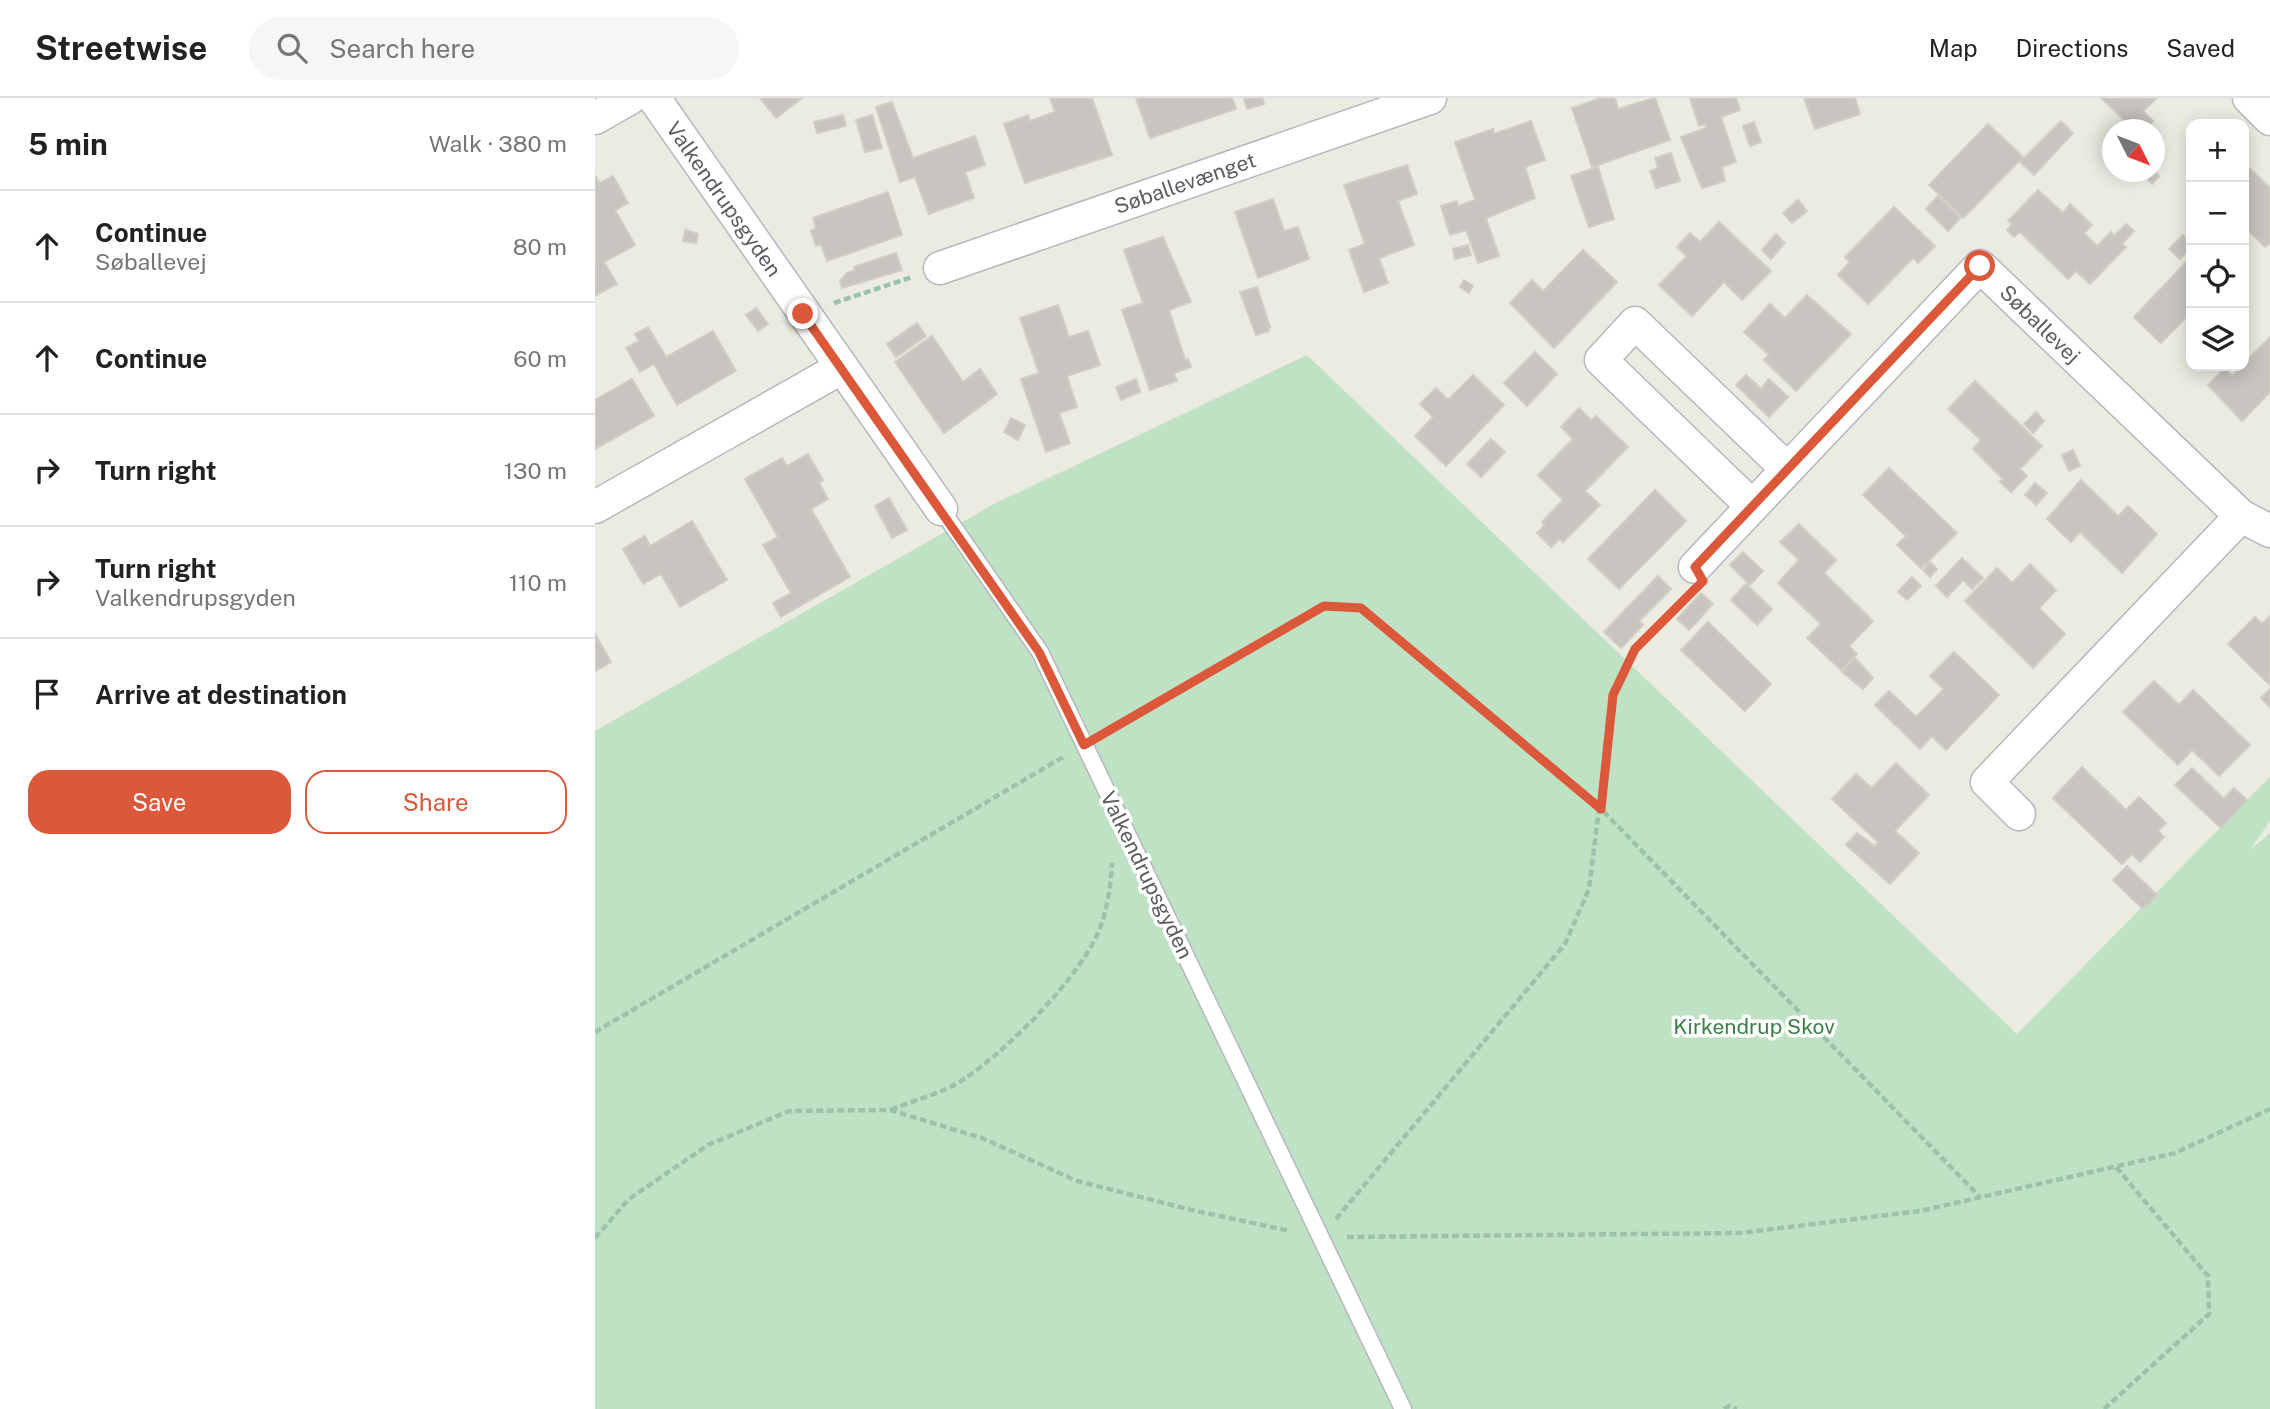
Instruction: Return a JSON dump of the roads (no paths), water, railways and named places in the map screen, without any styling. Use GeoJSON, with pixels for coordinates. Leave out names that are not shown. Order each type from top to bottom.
{"type":"FeatureCollection","features":[{"type":"Feature","properties":{"kind":"street"},"geometry":{"type":"LineString","coordinates":[[595,118],[630,98]]}},
{"type":"Feature","properties":{"kind":"street","name":"Valkendrupsgyden"},"geometry":{"type":"LineString","coordinates":[[654,98],[941,509]]}},
{"type":"Feature","properties":{"kind":"street","name":"Søballevænget"},"geometry":{"type":"LineString","coordinates":[[940,268],[1430,98]]}},
{"type":"Feature","properties":{"kind":"street"},"geometry":{"type":"LineString","coordinates":[[2249,98],[2270,119]]}},
{"type":"Feature","properties":{"kind":"street","name":"Søballevej"},"geometry":{"type":"LineString","coordinates":[[1695,567],[1980,266],[2241,516],[2270,531]]}},
{"type":"Feature","properties":{"kind":"street"},"geometry":{"type":"LineString","coordinates":[[1752,506],[1601,360],[1635,323],[1787,469]]}},
{"type":"Feature","properties":{"kind":"street"},"geometry":{"type":"LineString","coordinates":[[595,507],[841,368]]}},
{"type":"Feature","properties":{"kind":"street"},"geometry":{"type":"LineString","coordinates":[[2019,814],[1987,782],[2241,516]]}},
{"type":"Feature","properties":{"kind":"lane","name":"Valkendrupsgyden"},"geometry":{"type":"LineString","coordinates":[[941,509],[1039,652],[1403,1409]]}},
{"type":"Feature","properties":{"kind":"park label","name":"Kirkendrup Skov"},"geometry":{"type":"Point","coordinates":[1754,1026]}}]}
